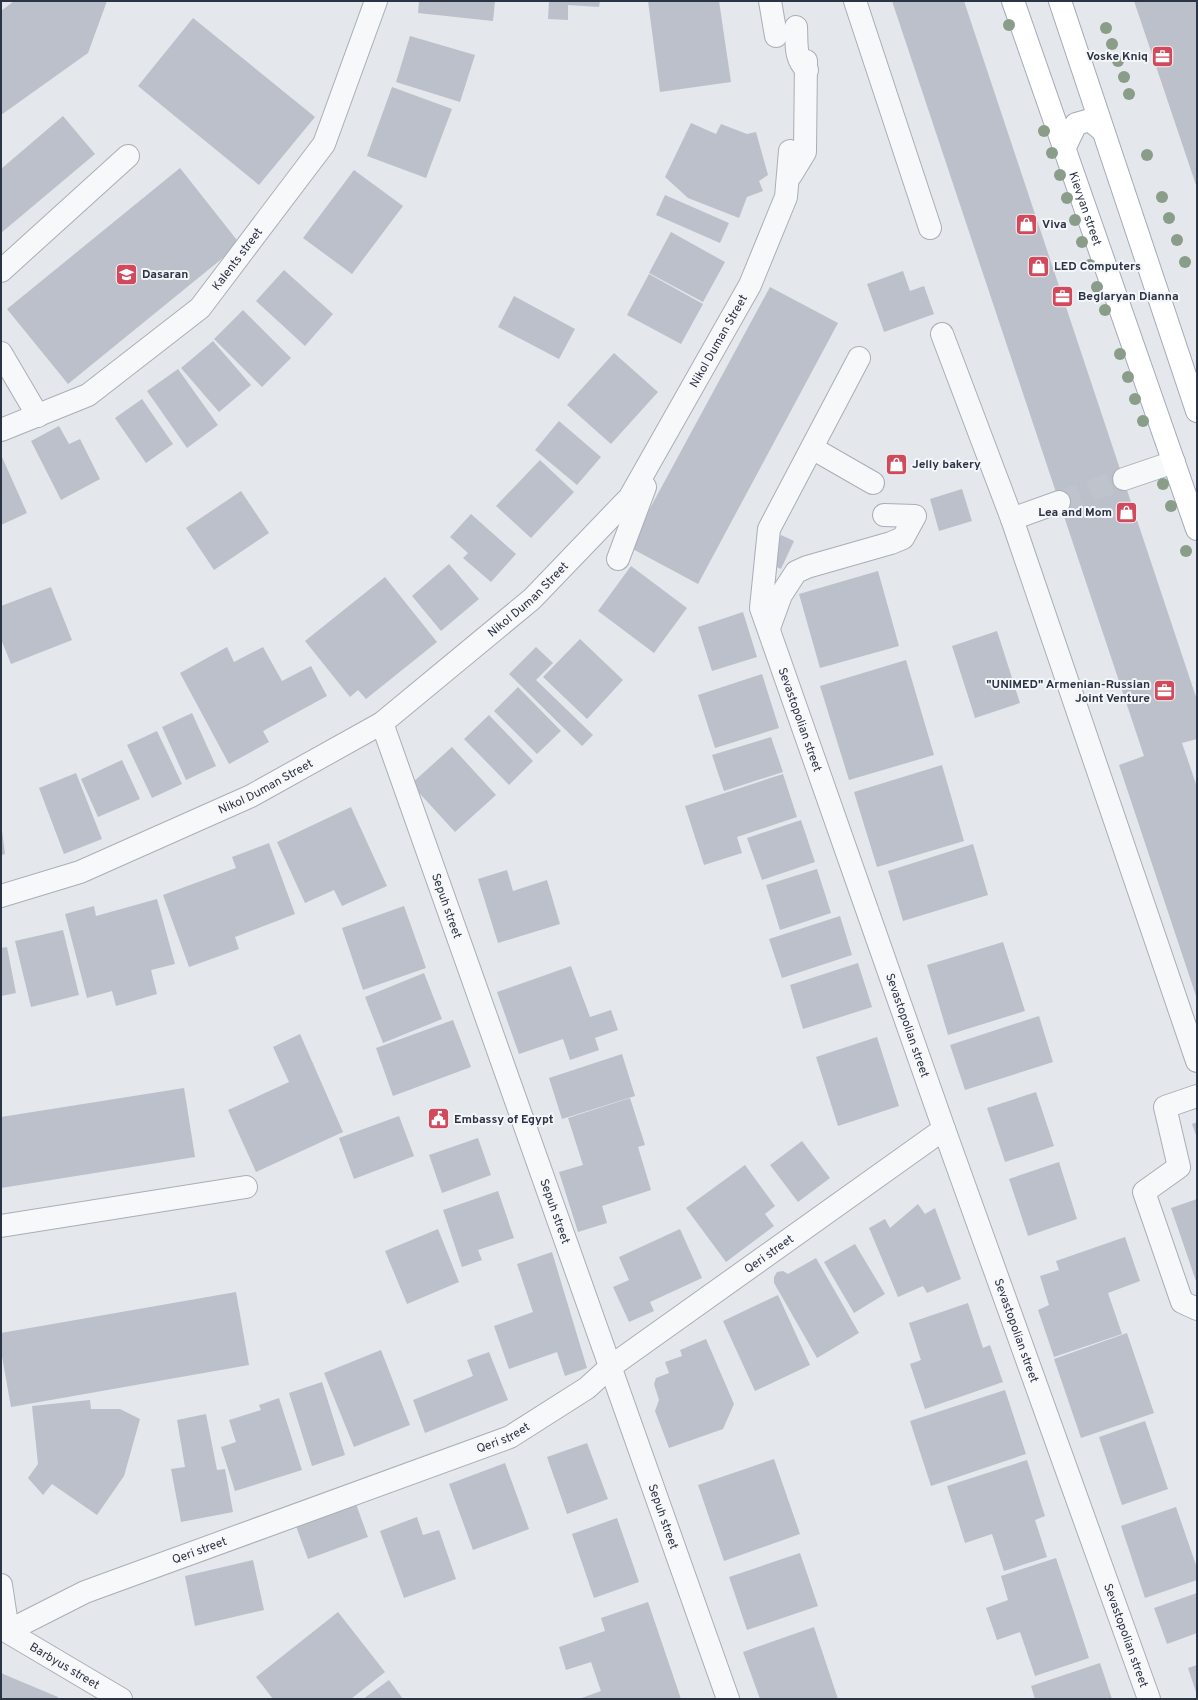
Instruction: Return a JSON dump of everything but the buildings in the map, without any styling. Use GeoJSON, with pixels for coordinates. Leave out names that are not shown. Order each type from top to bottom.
{"type":"FeatureCollection","features":[{"type":"Feature","properties":{"kind":"main road","name":"Kievyan street"},"geometry":{"type":"LineString","coordinates":[[1013,1],[1197,529]]}},
{"type":"Feature","properties":{"kind":"main road"},"geometry":{"type":"LineString","coordinates":[[1060,1],[1197,411]]}},
{"type":"Feature","properties":{"kind":"main road"},"geometry":{"type":"LineString","coordinates":[[1064,149],[1076,124],[1090,120],[1102,130]]}},
{"type":"Feature","properties":{"kind":"street","name":"Kalents street"},"geometry":{"type":"LineString","coordinates":[[1,430],[88,395],[200,308],[324,144],[376,1]]}},
{"type":"Feature","properties":{"kind":"street"},"geometry":{"type":"LineString","coordinates":[[770,1],[776,36]]}},
{"type":"Feature","properties":{"kind":"street"},"geometry":{"type":"LineString","coordinates":[[856,1],[930,228]]}},
{"type":"Feature","properties":{"kind":"street"},"geometry":{"type":"LineString","coordinates":[[789,177],[805,152],[806,66],[800,63],[797,49],[796,27]]}},
{"type":"Feature","properties":{"kind":"street","name":"Nikol Duman Street"},"geometry":{"type":"LineString","coordinates":[[1,896],[80,872],[251,796],[382,723],[532,599],[630,497],[750,285],[786,197],[789,177],[790,151]]}},
{"type":"Feature","properties":{"kind":"street"},"geometry":{"type":"LineString","coordinates":[[1,271],[128,156]]}},
{"type":"Feature","properties":{"kind":"street"},"geometry":{"type":"LineString","coordinates":[[942,334],[1012,519],[1197,1061]]}},
{"type":"Feature","properties":{"kind":"street"},"geometry":{"type":"LineString","coordinates":[[1,353],[38,416]]}},
{"type":"Feature","properties":{"kind":"street","name":"Sevastopolian street"},"geometry":{"type":"LineString","coordinates":[[859,358],[769,529],[761,608],[944,1129],[1149,1699]]}},
{"type":"Feature","properties":{"kind":"street"},"geometry":{"type":"LineString","coordinates":[[618,559],[665,435]]}},
{"type":"Feature","properties":{"kind":"street"},"geometry":{"type":"LineString","coordinates":[[812,448],[873,483]]}},
{"type":"Feature","properties":{"kind":"street"},"geometry":{"type":"LineString","coordinates":[[1124,479],[1174,462]]}},
{"type":"Feature","properties":{"kind":"street"},"geometry":{"type":"LineString","coordinates":[[1012,519],[1059,502]]}},
{"type":"Feature","properties":{"kind":"street"},"geometry":{"type":"LineString","coordinates":[[769,628],[781,595],[796,572],[903,538],[915,516],[884,515]]}},
{"type":"Feature","properties":{"kind":"street","name":"Sepuh street"},"geometry":{"type":"LineString","coordinates":[[382,723],[728,1699]]}},
{"type":"Feature","properties":{"kind":"street"},"geometry":{"type":"LineString","coordinates":[[1197,1096],[1165,1106],[1179,1167],[1144,1192],[1182,1302],[1197,1309]]}},
{"type":"Feature","properties":{"kind":"street","name":"Qeri street"},"geometry":{"type":"LineString","coordinates":[[4,1630],[85,1592],[510,1437],[587,1388],[610,1367],[944,1129]]}},
{"type":"Feature","properties":{"kind":"street"},"geometry":{"type":"LineString","coordinates":[[1,1226],[246,1187]]}},
{"type":"Feature","properties":{"kind":"street"},"geometry":{"type":"LineString","coordinates":[[1,1585],[4,1630]]}},
{"type":"Feature","properties":{"kind":"street","name":"Barbyus street"},"geometry":{"type":"LineString","coordinates":[[4,1630],[121,1699]]}},
{"type":"Feature","properties":{"kind":"tunnel"},"geometry":{"type":"LineString","coordinates":[[1059,502],[1124,479]]}},
{"type":"Feature","properties":{"kind":"place","name":"Voske Kniq"},"geometry":{"type":"Point","coordinates":[1163,56]}},
{"type":"Feature","properties":{"kind":"place","name":"Viva"},"geometry":{"type":"Point","coordinates":[1027,224]}},
{"type":"Feature","properties":{"kind":"place","name":"LED Computers"},"geometry":{"type":"Point","coordinates":[1038,266]}},
{"type":"Feature","properties":{"kind":"place","name":"Dasaran"},"geometry":{"type":"Point","coordinates":[127,274]}},
{"type":"Feature","properties":{"kind":"place","name":"Beglaryan Dianna"},"geometry":{"type":"Point","coordinates":[1063,296]}},
{"type":"Feature","properties":{"kind":"place","name":"Jelly bakery"},"geometry":{"type":"Point","coordinates":[897,464]}},
{"type":"Feature","properties":{"kind":"place","name":"Lea and Mom"},"geometry":{"type":"Point","coordinates":[1127,512]}},
{"type":"Feature","properties":{"kind":"place","name":"\"UNIMED\" Armenian-Russian Joint Venture"},"geometry":{"type":"Point","coordinates":[1165,691]}},
{"type":"Feature","properties":{"kind":"place","name":"Embassy of Egypt"},"geometry":{"type":"Point","coordinates":[439,1119]}}]}
